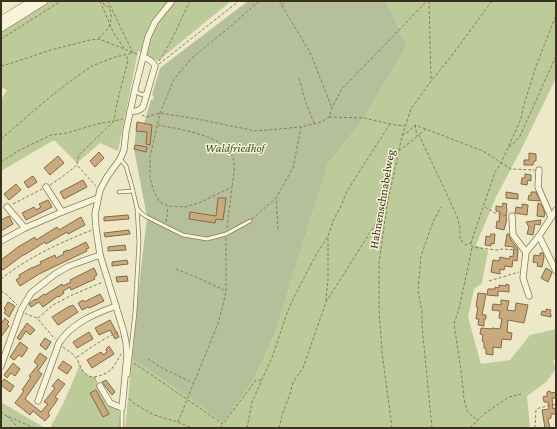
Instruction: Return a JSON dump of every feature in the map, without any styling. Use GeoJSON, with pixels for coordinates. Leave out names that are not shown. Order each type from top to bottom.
{"type":"FeatureCollection","features":[{"type":"Feature","properties":{"kind":"street"},"geometry":{"type":"LineString","coordinates":[[1,20],[32,1]]}},
{"type":"Feature","properties":{"kind":"street"},"geometry":{"type":"LineString","coordinates":[[1,28],[44,1]]}},
{"type":"Feature","properties":{"kind":"street"},"geometry":{"type":"LineString","coordinates":[[133,112],[134,89],[148,37],[155,22],[172,1]]}},
{"type":"Feature","properties":{"kind":"street"},"geometry":{"type":"LineString","coordinates":[[100,386],[110,403],[122,408],[125,380],[126,342],[100,255],[95,214],[100,190],[120,159],[124,150],[128,118],[133,112],[140,110],[143,107],[155,66],[153,62],[143,57]]}},
{"type":"Feature","properties":{"kind":"street"},"geometry":{"type":"LineString","coordinates":[[539,170],[538,187],[551,217]]}},
{"type":"Feature","properties":{"kind":"street"},"geometry":{"type":"LineString","coordinates":[[46,187],[62,212]]}},
{"type":"Feature","properties":{"kind":"street"},"geometry":{"type":"LineString","coordinates":[[1,241],[25,228],[98,198]]}},
{"type":"Feature","properties":{"kind":"street"},"geometry":{"type":"LineString","coordinates":[[6,207],[25,228]]}},
{"type":"Feature","properties":{"kind":"street"},"geometry":{"type":"LineString","coordinates":[[525,252],[539,236],[556,210]]}},
{"type":"Feature","properties":{"kind":"street"},"geometry":{"type":"LineString","coordinates":[[512,216],[513,234],[525,252],[523,278],[529,296]]}},
{"type":"Feature","properties":{"kind":"street"},"geometry":{"type":"LineString","coordinates":[[539,236],[556,271]]}},
{"type":"Feature","properties":{"kind":"street"},"geometry":{"type":"LineString","coordinates":[[1,366],[21,310],[30,293],[55,274],[69,266],[100,255]]}},
{"type":"Feature","properties":{"kind":"street"},"geometry":{"type":"LineString","coordinates":[[38,401],[59,343],[63,336],[86,318],[116,306]]}},
{"type":"Feature","properties":{"kind":"lane"},"geometry":{"type":"LineString","coordinates":[[134,89],[141,94],[145,94],[147,92]]}},
{"type":"Feature","properties":{"kind":"lane"},"geometry":{"type":"LineString","coordinates":[[120,159],[126,166],[137,208],[139,242],[134,324],[128,374],[125,380]]}},
{"type":"Feature","properties":{"kind":"lane"},"geometry":{"type":"LineString","coordinates":[[119,192],[133,191]]}},
{"type":"Feature","properties":{"kind":"lane"},"geometry":{"type":"LineString","coordinates":[[137,208],[141,213],[148,217],[184,234],[207,239],[226,234],[250,221]]}},
{"type":"Feature","properties":{"kind":"lane"},"geometry":{"type":"LineString","coordinates":[[122,408],[122,428]]}},
{"type":"Feature","properties":{"kind":"path"},"geometry":{"type":"LineString","coordinates":[[1,39],[61,1]]}},
{"type":"Feature","properties":{"kind":"path"},"geometry":{"type":"LineString","coordinates":[[100,1],[109,25],[125,49]]}},
{"type":"Feature","properties":{"kind":"path"},"geometry":{"type":"LineString","coordinates":[[99,39],[100,36],[107,30],[111,21],[111,12],[109,7],[108,5],[104,5],[103,1]]}},
{"type":"Feature","properties":{"kind":"path"},"geometry":{"type":"LineString","coordinates":[[108,1],[134,53]]}},
{"type":"Feature","properties":{"kind":"path"},"geometry":{"type":"LineString","coordinates":[[155,66],[170,43],[190,1]]}},
{"type":"Feature","properties":{"kind":"path"},"geometry":{"type":"LineString","coordinates":[[155,66],[160,64],[239,1]]}},
{"type":"Feature","properties":{"kind":"path"},"geometry":{"type":"LineString","coordinates":[[232,187],[185,208],[168,206],[160,202],[154,192],[150,178],[150,157],[160,113],[174,79],[193,57],[259,1]]}},
{"type":"Feature","properties":{"kind":"path"},"geometry":{"type":"LineString","coordinates":[[280,1],[310,52],[332,108]]}},
{"type":"Feature","properties":{"kind":"path"},"geometry":{"type":"LineString","coordinates":[[282,5],[286,1]]}},
{"type":"Feature","properties":{"kind":"path"},"geometry":{"type":"LineString","coordinates":[[428,1],[431,81]]}},
{"type":"Feature","properties":{"kind":"path"},"geometry":{"type":"LineString","coordinates":[[329,117],[341,90],[428,1]]}},
{"type":"Feature","properties":{"kind":"path","name":"Hahnenschnabelweg"},"geometry":{"type":"LineString","coordinates":[[392,428],[382,352],[379,308],[379,263],[387,206],[398,152],[411,109],[492,1]]}},
{"type":"Feature","properties":{"kind":"path"},"geometry":{"type":"LineString","coordinates":[[478,420],[468,411],[464,399],[454,324],[459,309],[472,247],[471,243],[495,172],[501,163],[521,119],[535,70],[556,15]]}},
{"type":"Feature","properties":{"kind":"path"},"geometry":{"type":"LineString","coordinates":[[1,66],[51,50],[99,39],[143,57]]}},
{"type":"Feature","properties":{"kind":"path"},"geometry":{"type":"LineString","coordinates":[[1,139],[50,97],[92,66],[115,57],[134,53]]}},
{"type":"Feature","properties":{"kind":"path"},"geometry":{"type":"LineString","coordinates":[[6,207],[46,187],[62,177],[77,165],[79,155],[114,121],[128,60],[126,54]]}},
{"type":"Feature","properties":{"kind":"path"},"geometry":{"type":"LineString","coordinates":[[508,148],[520,136],[556,56]]}},
{"type":"Feature","properties":{"kind":"path"},"geometry":{"type":"LineString","coordinates":[[299,78],[306,104],[314,124]]}},
{"type":"Feature","properties":{"kind":"path"},"geometry":{"type":"LineString","coordinates":[[133,112],[146,117],[160,113],[256,131],[301,127],[321,122],[329,117],[364,118],[405,126]]}},
{"type":"Feature","properties":{"kind":"path"},"geometry":{"type":"LineString","coordinates":[[1,162],[18,151],[51,135],[67,133],[97,124],[128,118]]}},
{"type":"Feature","properties":{"kind":"path"},"geometry":{"type":"LineString","coordinates":[[247,428],[252,402],[273,355],[293,299],[316,255],[328,236],[347,191],[390,124]]}},
{"type":"Feature","properties":{"kind":"path"},"geometry":{"type":"LineString","coordinates":[[157,125],[190,131],[205,136],[223,145],[231,154],[234,162],[226,234],[226,292],[219,322],[178,422]]}},
{"type":"Feature","properties":{"kind":"path"},"geometry":{"type":"LineString","coordinates":[[415,125],[483,150],[510,169],[539,170]]}},
{"type":"Feature","properties":{"kind":"path"},"geometry":{"type":"LineString","coordinates":[[402,136],[415,125]]}},
{"type":"Feature","properties":{"kind":"path"},"geometry":{"type":"LineString","coordinates":[[415,125],[417,136]]}},
{"type":"Feature","properties":{"kind":"path"},"geometry":{"type":"LineString","coordinates":[[250,221],[276,198],[293,168],[301,127]]}},
{"type":"Feature","properties":{"kind":"path"},"geometry":{"type":"LineString","coordinates":[[398,152],[426,128]]}},
{"type":"Feature","properties":{"kind":"path"},"geometry":{"type":"LineString","coordinates":[[419,135],[457,216],[460,228],[460,239],[466,245],[471,243]]}},
{"type":"Feature","properties":{"kind":"path"},"geometry":{"type":"LineString","coordinates":[[77,165],[100,190]]}},
{"type":"Feature","properties":{"kind":"path"},"geometry":{"type":"LineString","coordinates":[[276,198],[278,229]]}},
{"type":"Feature","properties":{"kind":"path"},"geometry":{"type":"LineString","coordinates":[[166,226],[168,206]]}},
{"type":"Feature","properties":{"kind":"path"},"geometry":{"type":"LineString","coordinates":[[279,428],[293,382],[303,368],[326,302],[387,206]]}},
{"type":"Feature","properties":{"kind":"path"},"geometry":{"type":"LineString","coordinates":[[432,428],[422,326],[422,312],[418,291],[421,256],[441,207]]}},
{"type":"Feature","properties":{"kind":"path"},"geometry":{"type":"LineString","coordinates":[[484,207],[495,212],[512,216]]}},
{"type":"Feature","properties":{"kind":"path"},"geometry":{"type":"LineString","coordinates":[[1,279],[33,256],[96,228]]}},
{"type":"Feature","properties":{"kind":"path"},"geometry":{"type":"LineString","coordinates":[[326,302],[328,279],[328,236]]}},
{"type":"Feature","properties":{"kind":"path"},"geometry":{"type":"LineString","coordinates":[[472,247],[525,252]]}},
{"type":"Feature","properties":{"kind":"path"},"geometry":{"type":"LineString","coordinates":[[176,269],[226,292]]}},
{"type":"Feature","properties":{"kind":"path"},"geometry":{"type":"LineString","coordinates":[[488,281],[524,271]]}},
{"type":"Feature","properties":{"kind":"path"},"geometry":{"type":"LineString","coordinates":[[37,318],[53,306],[72,295],[108,280]]}},
{"type":"Feature","properties":{"kind":"path"},"geometry":{"type":"LineString","coordinates":[[76,358],[88,349],[123,329]]}},
{"type":"Feature","properties":{"kind":"path"},"geometry":{"type":"LineString","coordinates":[[148,359],[162,368],[193,383]]}},
{"type":"Feature","properties":{"kind":"path"},"geometry":{"type":"LineString","coordinates":[[130,360],[223,424]]}},
{"type":"Feature","properties":{"kind":"path"},"geometry":{"type":"LineString","coordinates":[[220,428],[256,380],[262,380]]}},
{"type":"Feature","properties":{"kind":"path"},"geometry":{"type":"LineString","coordinates":[[470,428],[478,420],[509,397],[521,394]]}},
{"type":"Feature","properties":{"kind":"path"},"geometry":{"type":"LineString","coordinates":[[123,396],[154,415],[192,428]]}},
{"type":"Feature","properties":{"kind":"path"},"geometry":{"type":"LineString","coordinates":[[534,428],[536,410],[556,404]]}},
{"type":"Feature","properties":{"kind":"path"},"geometry":{"type":"LineString","coordinates":[[1,411],[19,428]]}},
{"type":"Feature","properties":{"kind":"path"},"geometry":{"type":"LineString","coordinates":[[5,415],[34,428]]}},
{"type":"Feature","properties":{"kind":"green space"},"geometry":{"type":"Polygon","coordinates":[[[49,1],[231,1],[158,61],[138,51],[118,151],[100,143],[77,163],[54,140],[1,171],[1,100],[7,90],[1,87],[1,31],[49,1]]]}},
{"type":"Feature","properties":{"kind":"green space","name":"Waldfriedhof"},"geometry":{"type":"Polygon","coordinates":[[[248,1],[386,1],[407,46],[364,118],[328,164],[274,336],[253,381],[223,422],[132,359],[147,217],[134,149],[137,122],[144,123],[151,100],[153,100],[154,96],[152,95],[160,68],[248,1]]]}},
{"type":"Feature","properties":{"kind":"green space"},"geometry":{"type":"Polygon","coordinates":[[[386,1],[556,1],[556,78],[496,197],[476,245],[488,251],[482,283],[474,289],[468,317],[481,364],[510,360],[530,335],[556,329],[556,360],[553,360],[556,369],[546,382],[527,396],[530,428],[125,428],[132,359],[223,421],[253,381],[274,336],[328,164],[364,118],[407,46],[386,1]]]}},
{"type":"Feature","properties":{"kind":"green space"},"geometry":{"type":"Polygon","coordinates":[[[76,358],[82,370],[94,377],[110,403],[119,411],[121,428],[50,428],[64,402],[79,367],[76,358]]]}},
{"type":"Feature","properties":{"kind":"green space"},"geometry":{"type":"Polygon","coordinates":[[[1,402],[45,428],[1,428],[1,402]]]}},
{"type":"Feature","properties":{"kind":"building"},"geometry":{"type":"Polygon","coordinates":[[[137,122],[152,125],[150,145],[146,144],[147,132],[136,131],[137,122]]]}},
{"type":"Feature","properties":{"kind":"building"},"geometry":{"type":"Polygon","coordinates":[[[135,145],[147,147],[146,152],[134,149],[135,145]]]}},
{"type":"Feature","properties":{"kind":"building"},"geometry":{"type":"Polygon","coordinates":[[[99,152],[104,158],[95,167],[90,161],[99,152]]]}},
{"type":"Feature","properties":{"kind":"building"},"geometry":{"type":"Polygon","coordinates":[[[529,153],[536,154],[536,161],[534,161],[533,165],[524,165],[524,160],[529,160],[529,153]]]}},
{"type":"Feature","properties":{"kind":"building"},"geometry":{"type":"Polygon","coordinates":[[[58,156],[64,163],[50,175],[44,168],[58,156]]]}},
{"type":"Feature","properties":{"kind":"building"},"geometry":{"type":"Polygon","coordinates":[[[525,174],[531,175],[531,181],[528,180],[527,185],[521,184],[522,178],[525,178],[525,174]]]}},
{"type":"Feature","properties":{"kind":"building"},"geometry":{"type":"Polygon","coordinates":[[[33,176],[37,182],[28,188],[24,182],[33,176]]]}},
{"type":"Feature","properties":{"kind":"building"},"geometry":{"type":"Polygon","coordinates":[[[83,180],[87,187],[64,199],[60,192],[83,180]]]}},
{"type":"Feature","properties":{"kind":"building"},"geometry":{"type":"Polygon","coordinates":[[[16,184],[21,190],[9,200],[4,194],[16,184]]]}},
{"type":"Feature","properties":{"kind":"building"},"geometry":{"type":"Polygon","coordinates":[[[506,192],[518,194],[518,199],[506,198],[506,192]]]}},
{"type":"Feature","properties":{"kind":"building"},"geometry":{"type":"Polygon","coordinates":[[[531,192],[536,192],[540,201],[528,200],[529,195],[531,196],[531,192]]]}},
{"type":"Feature","properties":{"kind":"building"},"geometry":{"type":"Polygon","coordinates":[[[218,198],[226,198],[223,220],[216,219],[215,223],[189,219],[190,212],[216,216],[218,198]]]}},
{"type":"Feature","properties":{"kind":"building"},"geometry":{"type":"Polygon","coordinates":[[[48,200],[52,207],[26,220],[22,213],[34,207],[36,210],[41,207],[39,204],[48,200]]]}},
{"type":"Feature","properties":{"kind":"building"},"geometry":{"type":"Polygon","coordinates":[[[503,203],[507,204],[507,219],[504,230],[496,228],[497,221],[499,222],[500,212],[496,211],[496,206],[502,207],[503,203]]]}},
{"type":"Feature","properties":{"kind":"building"},"geometry":{"type":"Polygon","coordinates":[[[538,203],[541,204],[545,213],[544,217],[537,216],[538,203]]]}},
{"type":"Feature","properties":{"kind":"building"},"geometry":{"type":"Polygon","coordinates":[[[522,204],[528,205],[527,215],[515,213],[516,207],[522,208],[522,204]]]}},
{"type":"Feature","properties":{"kind":"building"},"geometry":{"type":"Polygon","coordinates":[[[128,215],[129,219],[104,221],[104,217],[128,215]]]}},
{"type":"Feature","properties":{"kind":"building"},"geometry":{"type":"Polygon","coordinates":[[[9,216],[13,224],[1,231],[1,220],[9,216]]]}},
{"type":"Feature","properties":{"kind":"building"},"geometry":{"type":"Polygon","coordinates":[[[81,217],[85,225],[68,234],[67,232],[46,244],[45,242],[23,255],[3,270],[1,267],[1,260],[18,247],[35,237],[36,240],[57,227],[59,230],[81,217]]]}},
{"type":"Feature","properties":{"kind":"building"},"geometry":{"type":"Polygon","coordinates":[[[541,220],[540,225],[535,224],[533,235],[527,234],[529,227],[526,222],[541,220]]]}},
{"type":"Feature","properties":{"kind":"building"},"geometry":{"type":"Polygon","coordinates":[[[129,230],[130,234],[105,237],[104,233],[129,230]]]}},
{"type":"Feature","properties":{"kind":"building"},"geometry":{"type":"Polygon","coordinates":[[[491,234],[495,234],[494,244],[491,243],[491,246],[485,245],[486,236],[490,237],[491,234]]]}},
{"type":"Feature","properties":{"kind":"building"},"geometry":{"type":"Polygon","coordinates":[[[507,234],[509,234],[511,240],[518,249],[517,261],[513,260],[512,267],[505,266],[504,270],[500,269],[500,274],[491,272],[493,260],[499,261],[500,257],[509,259],[510,256],[513,257],[514,247],[505,246],[507,234]]]}},
{"type":"Feature","properties":{"kind":"building"},"geometry":{"type":"Polygon","coordinates":[[[86,242],[89,248],[86,249],[87,251],[39,274],[20,286],[16,280],[20,277],[19,275],[41,264],[40,262],[55,255],[56,258],[64,254],[63,252],[86,242]]]}},
{"type":"Feature","properties":{"kind":"building"},"geometry":{"type":"Polygon","coordinates":[[[125,245],[126,250],[108,251],[108,247],[125,245]]]}},
{"type":"Feature","properties":{"kind":"building"},"geometry":{"type":"Polygon","coordinates":[[[540,253],[543,253],[544,257],[542,267],[537,266],[538,263],[533,262],[534,255],[540,256],[540,253]]]}},
{"type":"Feature","properties":{"kind":"building"},"geometry":{"type":"Polygon","coordinates":[[[127,260],[128,264],[112,266],[112,262],[127,260]]]}},
{"type":"Feature","properties":{"kind":"building"},"geometry":{"type":"Polygon","coordinates":[[[94,268],[97,275],[94,277],[95,279],[71,290],[70,287],[63,291],[64,293],[59,297],[58,296],[43,307],[39,302],[31,307],[29,304],[62,284],[63,286],[71,282],[70,280],[94,268]]]}},
{"type":"Feature","properties":{"kind":"building"},"geometry":{"type":"Polygon","coordinates":[[[546,268],[552,273],[548,282],[541,278],[546,268]]]}},
{"type":"Feature","properties":{"kind":"building"},"geometry":{"type":"Polygon","coordinates":[[[127,276],[128,281],[117,282],[116,277],[127,276]]]}},
{"type":"Feature","properties":{"kind":"building"},"geometry":{"type":"Polygon","coordinates":[[[506,284],[509,285],[509,292],[498,291],[498,296],[487,295],[488,289],[495,289],[495,287],[499,288],[499,285],[506,286],[506,284]]]}},
{"type":"Feature","properties":{"kind":"building"},"geometry":{"type":"Polygon","coordinates":[[[478,293],[486,294],[482,315],[486,315],[486,319],[484,319],[484,326],[478,325],[479,319],[476,319],[478,293]]]}},
{"type":"Feature","properties":{"kind":"building"},"geometry":{"type":"Polygon","coordinates":[[[100,294],[104,301],[82,310],[78,303],[83,300],[84,302],[100,294]]]}},
{"type":"Feature","properties":{"kind":"building"},"geometry":{"type":"Polygon","coordinates":[[[501,300],[509,301],[507,310],[515,311],[516,303],[528,305],[524,323],[508,320],[507,332],[512,333],[511,340],[502,339],[501,348],[493,347],[493,355],[486,354],[484,342],[482,341],[483,335],[480,334],[481,328],[500,329],[502,319],[499,318],[500,311],[492,310],[493,304],[501,305],[501,300]]]}},
{"type":"Feature","properties":{"kind":"building"},"geometry":{"type":"Polygon","coordinates":[[[8,302],[15,306],[9,317],[4,313],[6,310],[4,309],[8,302]]]}},
{"type":"Feature","properties":{"kind":"building"},"geometry":{"type":"Polygon","coordinates":[[[73,305],[78,312],[58,325],[52,317],[73,305]]]}},
{"type":"Feature","properties":{"kind":"building"},"geometry":{"type":"Polygon","coordinates":[[[546,309],[551,310],[551,317],[541,315],[542,311],[546,312],[546,309]]]}},
{"type":"Feature","properties":{"kind":"building"},"geometry":{"type":"Polygon","coordinates":[[[5,318],[9,322],[7,324],[9,326],[1,337],[1,324],[5,318]]]}},
{"type":"Feature","properties":{"kind":"building"},"geometry":{"type":"Polygon","coordinates":[[[110,320],[119,337],[115,339],[110,330],[99,335],[95,328],[110,320]]]}},
{"type":"Feature","properties":{"kind":"building"},"geometry":{"type":"Polygon","coordinates":[[[27,323],[35,330],[30,335],[26,331],[20,340],[17,338],[27,323]]]}},
{"type":"Feature","properties":{"kind":"building"},"geometry":{"type":"Polygon","coordinates":[[[89,332],[93,339],[77,348],[73,342],[89,332]]]}},
{"type":"Feature","properties":{"kind":"building"},"geometry":{"type":"Polygon","coordinates":[[[45,338],[51,342],[46,350],[40,345],[45,338]]]}},
{"type":"Feature","properties":{"kind":"building"},"geometry":{"type":"Polygon","coordinates":[[[20,342],[28,348],[22,357],[19,355],[14,360],[10,357],[20,342]]]}},
{"type":"Feature","properties":{"kind":"building"},"geometry":{"type":"Polygon","coordinates":[[[109,346],[114,354],[92,368],[87,360],[101,352],[103,355],[107,352],[106,349],[109,346]]]}},
{"type":"Feature","properties":{"kind":"building"},"geometry":{"type":"Polygon","coordinates":[[[40,353],[47,358],[38,371],[42,374],[25,399],[41,412],[48,404],[44,402],[55,388],[52,386],[58,379],[65,384],[55,397],[58,399],[48,413],[50,415],[45,421],[33,411],[30,415],[15,403],[24,391],[22,390],[31,377],[29,376],[38,365],[34,362],[40,353]]]}},
{"type":"Feature","properties":{"kind":"building"},"geometry":{"type":"Polygon","coordinates":[[[63,361],[72,367],[67,374],[58,368],[63,361]]]}},
{"type":"Feature","properties":{"kind":"building"},"geometry":{"type":"Polygon","coordinates":[[[13,363],[20,369],[15,376],[11,373],[7,378],[4,375],[13,363]]]}},
{"type":"Feature","properties":{"kind":"building"},"geometry":{"type":"Polygon","coordinates":[[[4,379],[14,386],[10,392],[1,385],[4,379]]]}},
{"type":"Feature","properties":{"kind":"building"},"geometry":{"type":"Polygon","coordinates":[[[106,380],[115,392],[112,395],[102,382],[106,380]]]}},
{"type":"Feature","properties":{"kind":"building"},"geometry":{"type":"Polygon","coordinates":[[[96,390],[109,414],[103,417],[90,393],[96,390]]]}},
{"type":"Feature","properties":{"kind":"building"},"geometry":{"type":"Polygon","coordinates":[[[550,391],[551,393],[556,392],[556,398],[552,398],[553,409],[556,408],[556,414],[551,414],[551,418],[548,419],[550,428],[545,428],[542,410],[549,409],[548,402],[544,402],[543,397],[547,396],[547,392],[550,391]]]}}]}
